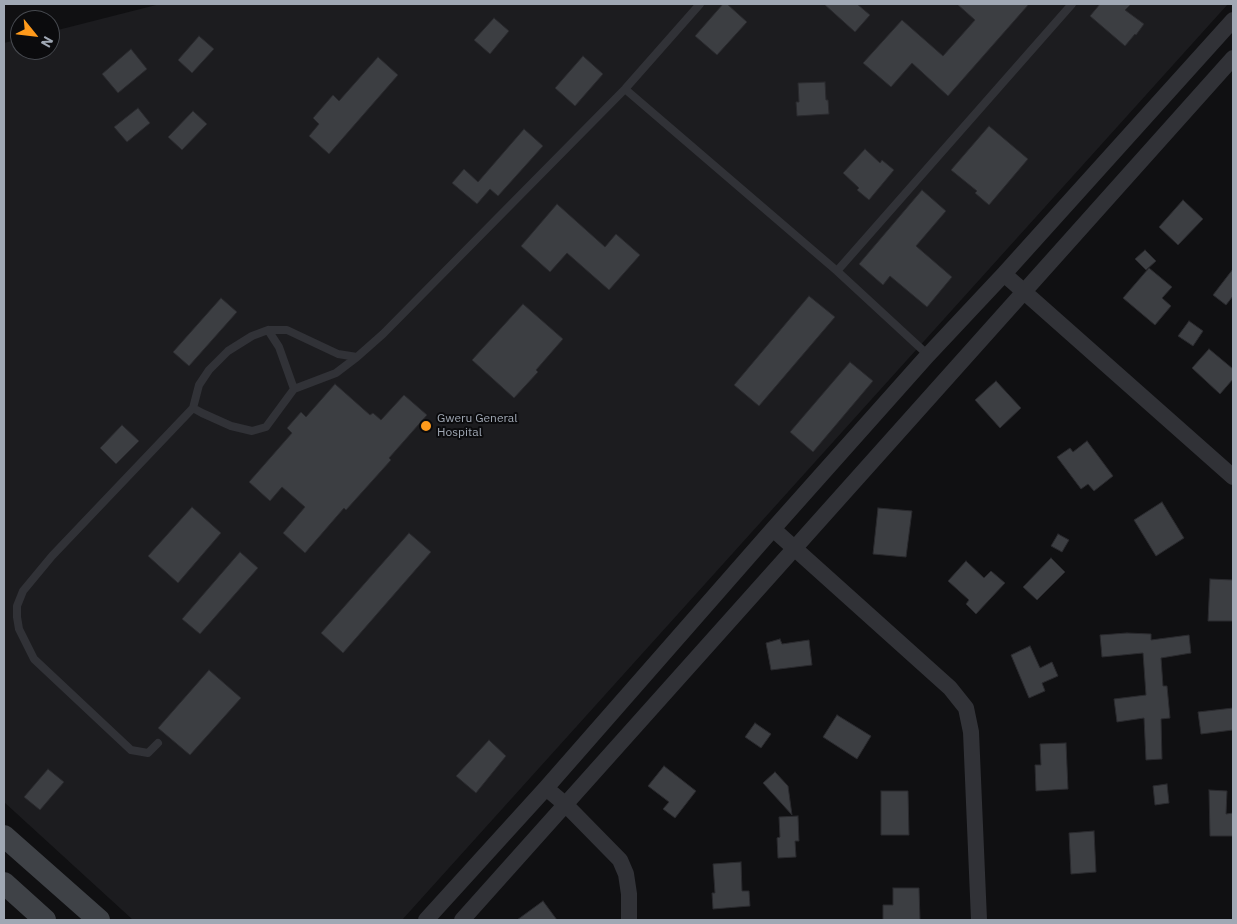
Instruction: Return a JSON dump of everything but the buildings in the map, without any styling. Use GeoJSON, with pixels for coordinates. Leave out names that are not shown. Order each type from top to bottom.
{"type":"FeatureCollection","features":[{"type":"Feature","properties":{"kind":"main road"},"geometry":{"type":"LineString","coordinates":[[4,836],[99,920]]}},
{"type":"Feature","properties":{"kind":"main road"},"geometry":{"type":"LineString","coordinates":[[4,883],[45,920]]}},
{"type":"Feature","properties":{"kind":"street"},"geometry":{"type":"LineString","coordinates":[[426,920],[546,788],[773,529],[928,356],[1233,20]]}},
{"type":"Feature","properties":{"kind":"street"},"geometry":{"type":"LineString","coordinates":[[462,920],[1233,58]]}},
{"type":"Feature","properties":{"kind":"street"},"geometry":{"type":"LineString","coordinates":[[1004,274],[1233,477]]}},
{"type":"Feature","properties":{"kind":"street"},"geometry":{"type":"LineString","coordinates":[[773,529],[950,688],[966,708],[971,732],[979,920]]}},
{"type":"Feature","properties":{"kind":"street"},"geometry":{"type":"LineString","coordinates":[[546,788],[566,805],[620,860],[626,874],[629,894],[629,920]]}},
{"type":"Feature","properties":{"kind":"lane"},"geometry":{"type":"LineString","coordinates":[[194,408],[231,426],[252,431],[266,427],[294,389],[336,373],[357,357],[384,334],[625,89],[700,4]]}},
{"type":"Feature","properties":{"kind":"lane"},"geometry":{"type":"LineString","coordinates":[[836,271],[1072,4]]}},
{"type":"Feature","properties":{"kind":"lane"},"geometry":{"type":"LineString","coordinates":[[625,89],[836,271],[928,356]]}},
{"type":"Feature","properties":{"kind":"lane"},"geometry":{"type":"LineString","coordinates":[[158,743],[148,753],[131,750],[34,659],[19,629],[17,617],[17,606],[23,591],[52,556],[194,408],[199,385],[209,370],[228,351],[252,336],[268,330],[287,330],[338,354],[357,357]]}},
{"type":"Feature","properties":{"kind":"lane"},"geometry":{"type":"LineString","coordinates":[[268,330],[279,347],[294,389]]}},
{"type":"Feature","properties":{"kind":"shaded area","name":"Gweru General Hospital"},"geometry":{"type":"Polygon","coordinates":[[[160,4],[1228,4],[402,920],[133,920],[4,802],[4,43],[10,42],[10,60],[60,60],[60,29],[160,4]]]}},
{"type":"Feature","properties":{"kind":"place","name":"Gweru General Hospital"},"geometry":{"type":"Point","coordinates":[426,426]}}]}
